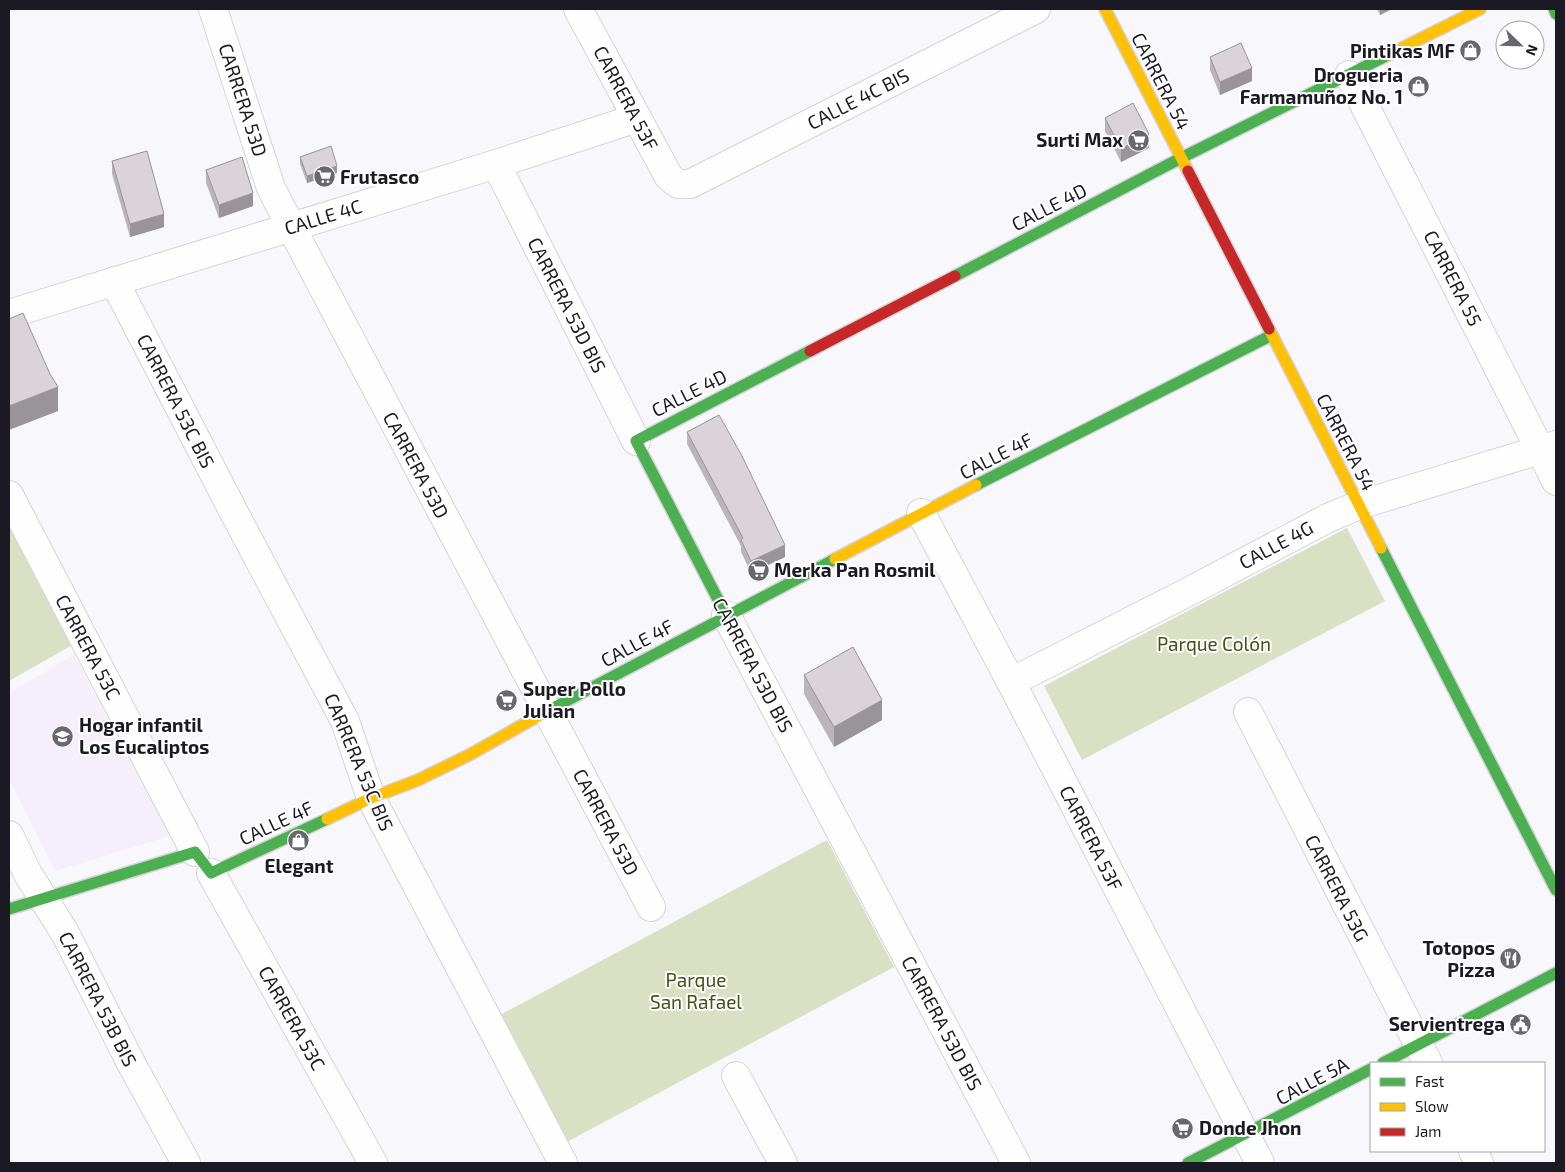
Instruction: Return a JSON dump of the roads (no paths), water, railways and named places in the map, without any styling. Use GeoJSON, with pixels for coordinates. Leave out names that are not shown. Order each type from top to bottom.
{"type":"FeatureCollection","features":[{"type":"Feature","properties":{"kind":"street","name":"CARRERA 53D"},"geometry":{"type":"LineString","coordinates":[[213,9],[271,188],[651,907]]}},
{"type":"Feature","properties":{"kind":"street","name":"CARRERA 53F"},"geometry":{"type":"LineString","coordinates":[[578,9],[669,177],[678,184]]}},
{"type":"Feature","properties":{"kind":"street","name":"CALLE 4C BIS"},"geometry":{"type":"LineString","coordinates":[[678,184],[690,184],[1036,9]]}},
{"type":"Feature","properties":{"kind":"street","name":"CARRERA 54"},"geometry":{"type":"LineString","coordinates":[[1105,9],[1556,890]]}},
{"type":"Feature","properties":{"kind":"street","name":"CALLE 4D"},"geometry":{"type":"LineString","coordinates":[[636,441],[1181,158],[1349,76],[1480,9]]}},
{"type":"Feature","properties":{"kind":"street"},"geometry":{"type":"LineString","coordinates":[[1554,9],[1556,14]]}},
{"type":"Feature","properties":{"kind":"street","name":"CARRERA 55"},"geometry":{"type":"LineString","coordinates":[[1349,76],[1549,448],[1556,481]]}},
{"type":"Feature","properties":{"kind":"street","name":"CALLE 4C"},"geometry":{"type":"LineString","coordinates":[[9,314],[496,164],[637,118]]}},
{"type":"Feature","properties":{"kind":"street","name":"CARRERA 53D BIS"},"geometry":{"type":"LineString","coordinates":[[496,164],[726,615],[1016,1163]]}},
{"type":"Feature","properties":{"kind":"street","name":"CARRERA 53C BIS"},"geometry":{"type":"LineString","coordinates":[[114,281],[345,722],[371,798],[563,1163]]}},
{"type":"Feature","properties":{"kind":"street","name":"CALLE 4F"},"geometry":{"type":"LineString","coordinates":[[9,909],[43,898],[203,863],[418,780],[471,754],[546,711],[921,513],[1272,335]]}},
{"type":"Feature","properties":{"kind":"street","name":"CALLE 4G"},"geometry":{"type":"LineString","coordinates":[[1011,682],[1328,518],[1359,505],[1549,448]]}},
{"type":"Feature","properties":{"kind":"street","name":"CARRERA 53C"},"geometry":{"type":"LineString","coordinates":[[9,495],[203,863],[373,1163]]}},
{"type":"Feature","properties":{"kind":"street","name":"CARRERA 53F"},"geometry":{"type":"LineString","coordinates":[[921,513],[1011,682],[1260,1163]]}},
{"type":"Feature","properties":{"kind":"street","name":"CARRERA 53G"},"geometry":{"type":"LineString","coordinates":[[1248,712],[1423,1054]]}},
{"type":"Feature","properties":{"kind":"street","name":"CARRERA 53B BIS"},"geometry":{"type":"LineString","coordinates":[[9,835],[28,874],[65,933],[132,1065],[186,1163]]}},
{"type":"Feature","properties":{"kind":"street"},"geometry":{"type":"LineString","coordinates":[[1387,1062],[1423,1054],[1556,973]]}},
{"type":"Feature","properties":{"kind":"street","name":"CALLE 5A"},"geometry":{"type":"LineString","coordinates":[[1188,1163],[1246,1135],[1370,1070]]}},
{"type":"Feature","properties":{"kind":"street"},"geometry":{"type":"LineString","coordinates":[[736,1076],[783,1163]]}},
{"type":"Feature","properties":{"kind":"place","name":"Pintikas MF"},"geometry":{"type":"Point","coordinates":[1471,51]}},
{"type":"Feature","properties":{"kind":"place","name":"Drogueria Farmamuñoz No. 1"},"geometry":{"type":"Point","coordinates":[1419,86]}},
{"type":"Feature","properties":{"kind":"place","name":"Surti Max"},"geometry":{"type":"Point","coordinates":[1139,140]}},
{"type":"Feature","properties":{"kind":"place","name":"Frutasco"},"geometry":{"type":"Point","coordinates":[324,177]}},
{"type":"Feature","properties":{"kind":"place","name":"Merka Pan Rosmil"},"geometry":{"type":"Point","coordinates":[758,570]}},
{"type":"Feature","properties":{"kind":"place","name":"Super Pollo Julian"},"geometry":{"type":"Point","coordinates":[507,700]}},
{"type":"Feature","properties":{"kind":"place","name":"Hogar infantil Los Eucaliptos"},"geometry":{"type":"Point","coordinates":[63,736]}},
{"type":"Feature","properties":{"kind":"place","name":"Elegant"},"geometry":{"type":"Point","coordinates":[299,840]}},
{"type":"Feature","properties":{"kind":"place","name":"Totopos Pizza"},"geometry":{"type":"Point","coordinates":[1511,959]}},
{"type":"Feature","properties":{"kind":"place","name":"Servientrega"},"geometry":{"type":"Point","coordinates":[1521,1024]}},
{"type":"Feature","properties":{"kind":"place","name":"Donde Jhon"},"geometry":{"type":"Point","coordinates":[1183,1128]}},
{"type":"Feature","properties":{"kind":"park label","name":"Parque Colón"},"geometry":{"type":"Point","coordinates":[1214,644]}},
{"type":"Feature","properties":{"kind":"park label","name":"Parque San Rafael"},"geometry":{"type":"Point","coordinates":[696,991]}}]}
